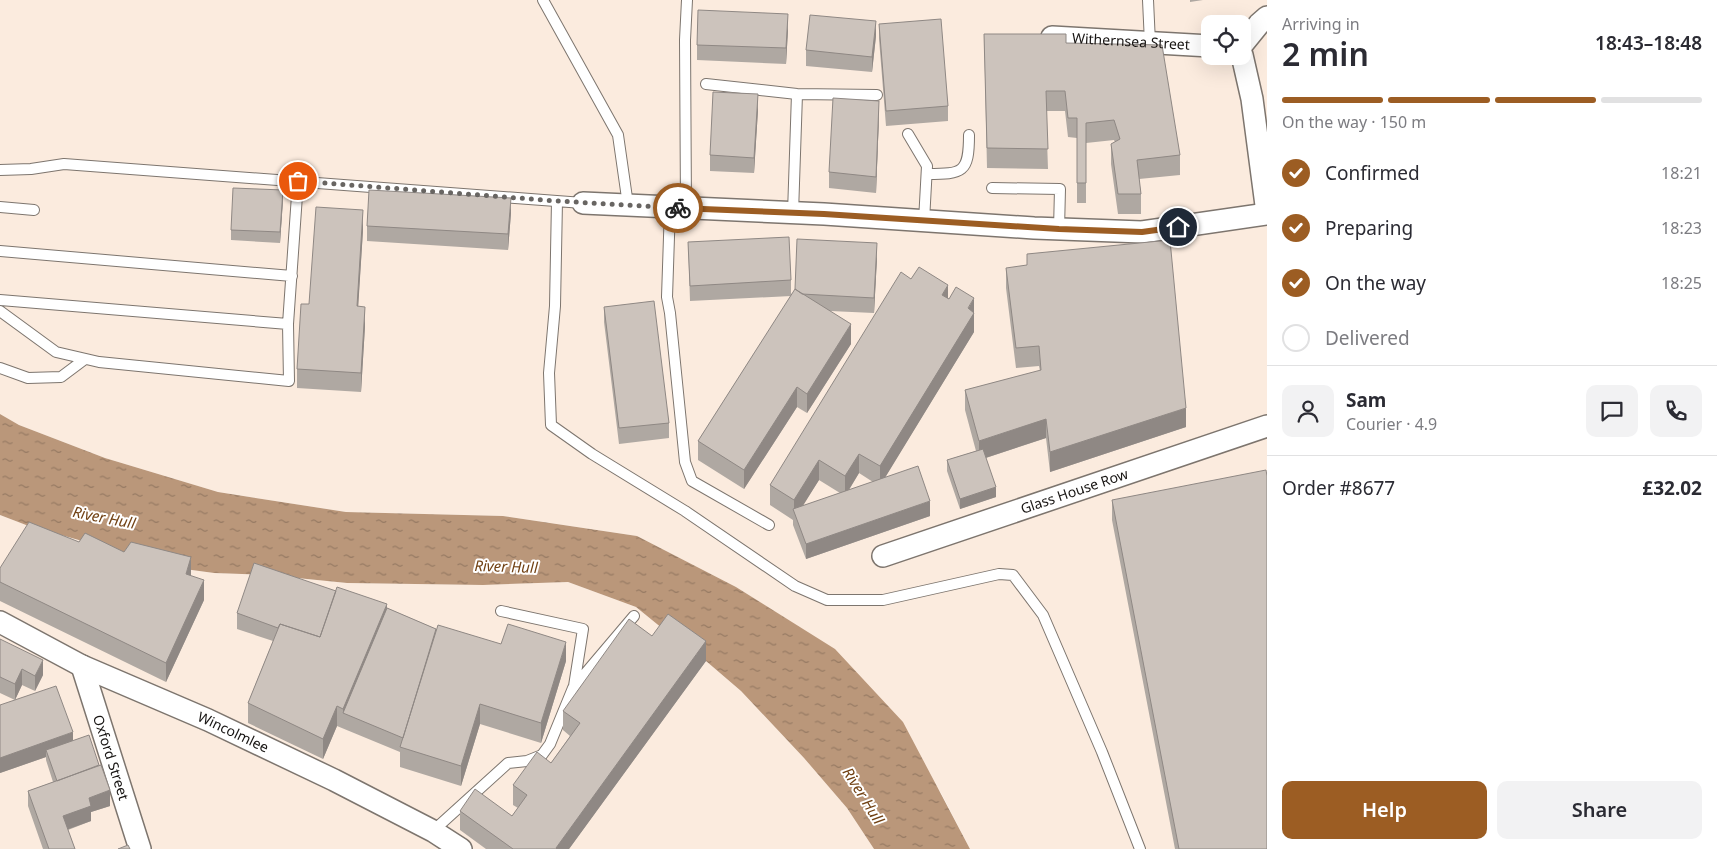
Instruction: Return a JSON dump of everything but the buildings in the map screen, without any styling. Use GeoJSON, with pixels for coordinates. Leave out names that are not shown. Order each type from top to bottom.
{"type":"FeatureCollection","features":[{"type":"Feature","properties":{"kind":"street"},"geometry":{"type":"LineString","coordinates":[[1251,34],[1267,17]]}},
{"type":"Feature","properties":{"kind":"street","name":"Withernsea Street"},"geometry":{"type":"LineString","coordinates":[[1052,37],[1201,46]]}},
{"type":"Feature","properties":{"kind":"street"},"geometry":{"type":"LineString","coordinates":[[583,203],[1142,232],[1267,214],[1252,99],[1244,65]]}},
{"type":"Feature","properties":{"kind":"street","name":"Glass House Row"},"geometry":{"type":"LineString","coordinates":[[883,556],[1267,426]]}},
{"type":"Feature","properties":{"kind":"street","name":"Wincolmlee"},"geometry":{"type":"LineString","coordinates":[[0,622],[82,666],[226,728],[334,780],[435,840],[461,849]]}},
{"type":"Feature","properties":{"kind":"street","name":"Oxford Street"},"geometry":{"type":"LineString","coordinates":[[82,666],[140,849]]}},
{"type":"Feature","properties":{"kind":"lane"},"geometry":{"type":"LineString","coordinates":[[543,0],[618,135],[628,205]]}},
{"type":"Feature","properties":{"kind":"lane"},"geometry":{"type":"LineString","coordinates":[[687,0],[678,208],[667,297],[685,462],[692,481],[769,526]]}},
{"type":"Feature","properties":{"kind":"lane"},"geometry":{"type":"LineString","coordinates":[[1148,0],[1150,43]]}},
{"type":"Feature","properties":{"kind":"lane"},"geometry":{"type":"LineString","coordinates":[[706,84],[797,94],[877,95]]}},
{"type":"Feature","properties":{"kind":"lane"},"geometry":{"type":"LineString","coordinates":[[793,213],[797,94]]}},
{"type":"Feature","properties":{"kind":"lane"},"geometry":{"type":"LineString","coordinates":[[908,134],[927,166],[924,221]]}},
{"type":"Feature","properties":{"kind":"lane"},"geometry":{"type":"LineString","coordinates":[[927,174],[952,174],[962,169],[969,157],[969,135]]}},
{"type":"Feature","properties":{"kind":"lane"},"geometry":{"type":"LineString","coordinates":[[0,170],[30,169],[64,164],[583,203]]}},
{"type":"Feature","properties":{"kind":"lane"},"geometry":{"type":"LineString","coordinates":[[0,311],[56,352],[99,362],[289,381],[288,324],[298,181]]}},
{"type":"Feature","properties":{"kind":"lane"},"geometry":{"type":"LineString","coordinates":[[992,188],[1060,189],[1059,229]]}},
{"type":"Feature","properties":{"kind":"lane"},"geometry":{"type":"LineString","coordinates":[[557,201],[555,306],[549,373],[551,425],[592,454],[685,510],[795,586],[827,600],[883,600],[999,574],[1013,575],[1043,615],[1102,752],[1140,849]]}},
{"type":"Feature","properties":{"kind":"lane"},"geometry":{"type":"LineString","coordinates":[[0,207],[34,210]]}},
{"type":"Feature","properties":{"kind":"lane"},"geometry":{"type":"LineString","coordinates":[[0,251],[292,276]]}},
{"type":"Feature","properties":{"kind":"lane"},"geometry":{"type":"LineString","coordinates":[[0,300],[288,324]]}},
{"type":"Feature","properties":{"kind":"lane"},"geometry":{"type":"LineString","coordinates":[[0,368],[28,378],[61,377],[85,359]]}},
{"type":"Feature","properties":{"kind":"lane"},"geometry":{"type":"LineString","coordinates":[[435,840],[508,763],[527,761],[542,755],[550,744],[573,688],[583,629],[501,612]]}},
{"type":"Feature","properties":{"kind":"lane"},"geometry":{"type":"LineString","coordinates":[[573,688],[634,616]]}},
{"type":"Feature","properties":{"kind":"shaded area"},"geometry":{"type":"Polygon","coordinates":[[[0,0],[1267,0],[1267,849],[970,849],[941,793],[835,650],[736,587],[637,536],[503,516],[346,512],[218,492],[105,458],[19,425],[0,414],[0,0]]]}},
{"type":"Feature","properties":{"kind":"shaded area"},"geometry":{"type":"Polygon","coordinates":[[[0,515],[26,525],[177,568],[214,573],[267,575],[347,583],[483,585],[568,582],[636,607],[706,661],[741,691],[804,758],[847,808],[874,849],[0,849],[0,515]]]}},
{"type":"Feature","properties":{"kind":"water","name":"River Hull"},"geometry":{"type":"Polygon","coordinates":[[[0,414],[19,425],[105,458],[218,492],[346,512],[503,516],[637,536],[736,587],[835,649],[903,722],[970,849],[874,849],[847,808],[804,758],[741,691],[706,661],[636,607],[568,582],[483,585],[347,583],[267,575],[214,573],[177,568],[26,525],[0,515],[0,414]]]}},
{"type":"Feature","properties":{"kind":"way so far"},"geometry":{"type":"LineString","coordinates":[[298,181],[557,201],[678,208]]}},
{"type":"Feature","properties":{"kind":"route"},"geometry":{"type":"LineString","coordinates":[[678,208],[824,214],[1059,229],[1142,232],[1178,227]]}}]}
